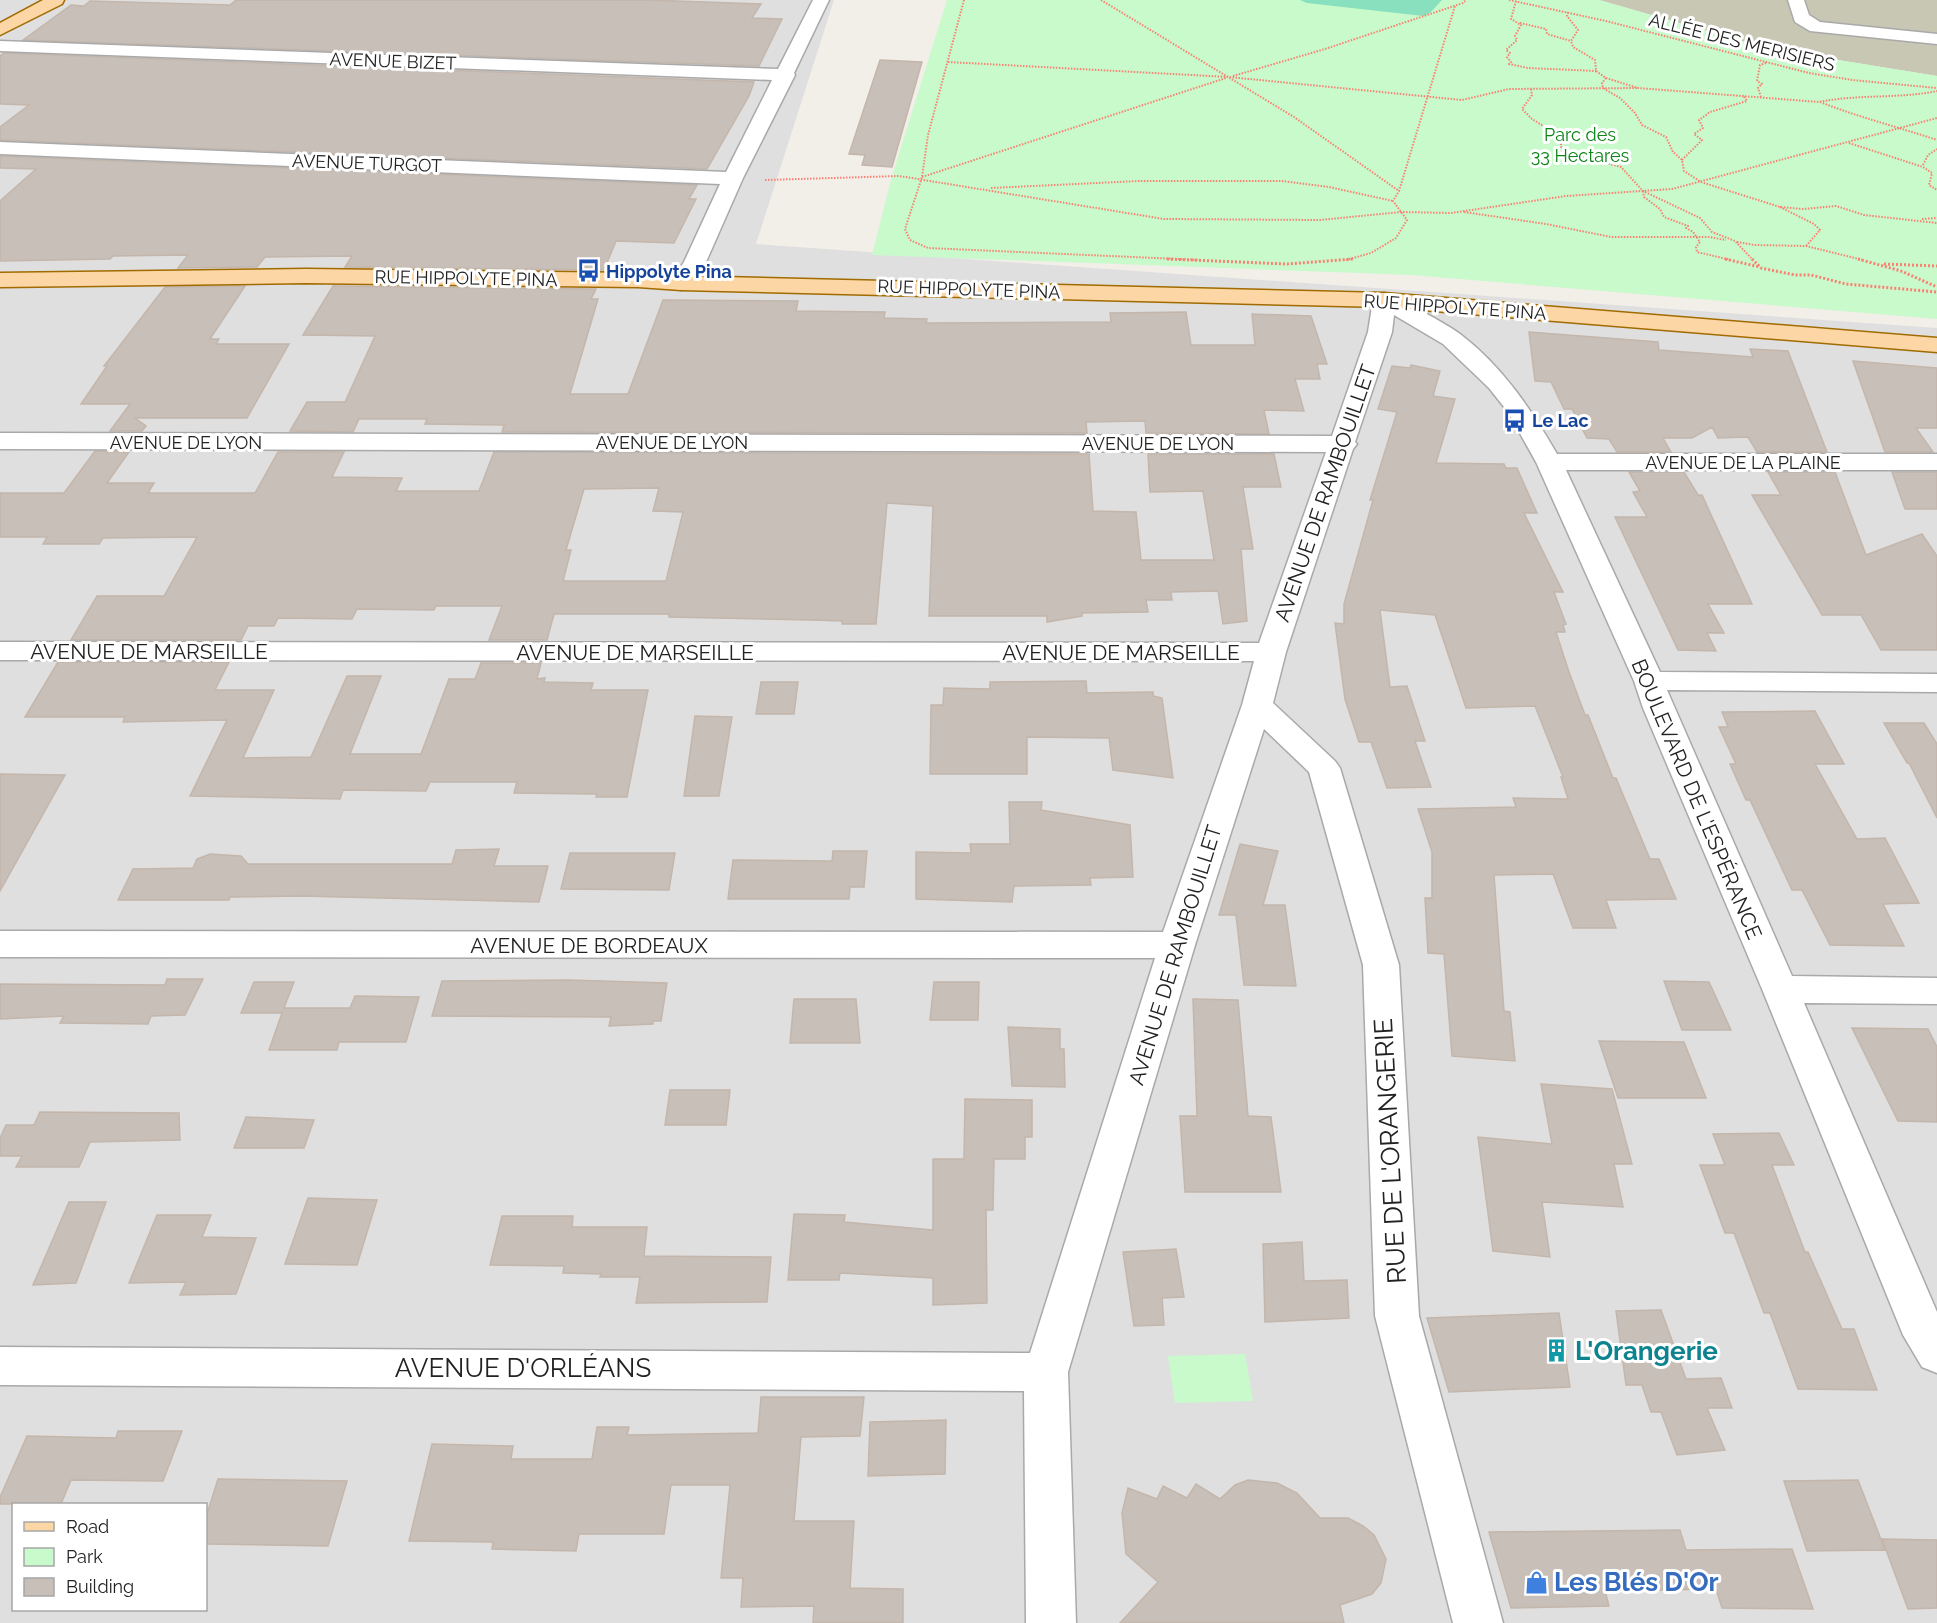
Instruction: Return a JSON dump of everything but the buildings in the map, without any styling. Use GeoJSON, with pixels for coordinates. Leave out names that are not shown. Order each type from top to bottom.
{"type":"FeatureCollection","features":[{"type":"Feature","properties":{"kind":"main road"},"geometry":{"type":"LineString","coordinates":[[1,28],[56,0]]}},
{"type":"Feature","properties":{"kind":"main road","name":"RUE HIPPOLYTE PINA"},"geometry":{"type":"LineString","coordinates":[[0,280],[306,276],[638,280],[681,283],[1384,300],[1937,345]]}},
{"type":"Feature","properties":{"kind":"street"},"geometry":{"type":"LineString","coordinates":[[681,283],[695,262],[821,0]]}},
{"type":"Feature","properties":{"kind":"street"},"geometry":{"type":"LineString","coordinates":[[1796,0],[1801,18],[1807,23],[1834,30],[1937,39]]}},
{"type":"Feature","properties":{"kind":"street","name":"AVENUE BIZET"},"geometry":{"type":"LineString","coordinates":[[0,46],[786,75]]}},
{"type":"Feature","properties":{"kind":"street","name":"AVENUE TURGOT"},"geometry":{"type":"LineString","coordinates":[[0,148],[734,178]]}},
{"type":"Feature","properties":{"kind":"street","name":"AVENUE DE RAMBOUILLET"},"geometry":{"type":"LineString","coordinates":[[1051,1623],[1046,1372],[1178,945],[1230,781],[1257,705],[1271,652],[1344,444],[1380,332],[1384,300]]}},
{"type":"Feature","properties":{"kind":"street","name":"BOULEVARD DE L'ESPÉRANCE"},"geometry":{"type":"LineString","coordinates":[[1384,300],[1451,339],[1498,383],[1519,410],[1549,462],[1649,681],[1925,1335],[1937,1354]]}},
{"type":"Feature","properties":{"kind":"street","name":"AVENUE DE LYON"},"geometry":{"type":"LineString","coordinates":[[0,441],[1344,444]]}},
{"type":"Feature","properties":{"kind":"street","name":"AVENUE DE LA PLAINE"},"geometry":{"type":"LineString","coordinates":[[1549,462],[1937,462]]}},
{"type":"Feature","properties":{"kind":"street","name":"AVENUE DE MARSEILLE"},"geometry":{"type":"LineString","coordinates":[[0,651],[1271,652]]}},
{"type":"Feature","properties":{"kind":"street"},"geometry":{"type":"LineString","coordinates":[[1649,681],[1937,683]]}},
{"type":"Feature","properties":{"kind":"street","name":"RUE DE L'ORANGERIE"},"geometry":{"type":"LineString","coordinates":[[1257,705],[1324,768],[1381,965],[1397,1316],[1478,1623]]}},
{"type":"Feature","properties":{"kind":"street","name":"AVENUE DE BORDEAUX"},"geometry":{"type":"LineString","coordinates":[[0,944],[1178,945]]}},
{"type":"Feature","properties":{"kind":"street"},"geometry":{"type":"LineString","coordinates":[[1780,989],[1937,991]]}},
{"type":"Feature","properties":{"kind":"street","name":"AVENUE D'ORLÉANS"},"geometry":{"type":"LineString","coordinates":[[0,1366],[1046,1372]]}},
{"type":"Feature","properties":{"kind":"path"},"geometry":{"type":"LineString","coordinates":[[964,0],[928,135],[922,177],[905,229],[906,237],[911,242],[928,248],[1287,264],[1349,260],[1371,253],[1396,238],[1407,220],[1393,201],[1329,187],[1282,181],[1139,181],[985,189]]}},
{"type":"Feature","properties":{"kind":"path"},"geometry":{"type":"LineString","coordinates":[[1101,0],[1294,117],[1399,190]]}},
{"type":"Feature","properties":{"kind":"path"},"geometry":{"type":"LineString","coordinates":[[922,177],[940,169],[1229,77],[1325,49],[1455,6],[1466,0]]}},
{"type":"Feature","properties":{"kind":"path","name":"ALLÉE DES MERISIERS"},"geometry":{"type":"LineString","coordinates":[[1509,0],[1568,12],[1827,76],[1937,90]]}},
{"type":"Feature","properties":{"kind":"path"},"geometry":{"type":"LineString","coordinates":[[1516,1],[1511,20],[1542,27],[1546,29],[1547,34],[1570,41],[1573,46],[1595,60],[1596,71]]}},
{"type":"Feature","properties":{"kind":"path"},"geometry":{"type":"LineString","coordinates":[[1393,201],[1399,190],[1429,97],[1455,6]]}},
{"type":"Feature","properties":{"kind":"path"},"geometry":{"type":"LineString","coordinates":[[1568,12],[1567,16],[1578,30],[1570,41]]}},
{"type":"Feature","properties":{"kind":"path"},"geometry":{"type":"LineString","coordinates":[[1520,23],[1519,32],[1515,36],[1517,40],[1506,50],[1510,53],[1507,57],[1511,62],[1509,64],[1524,68],[1578,68],[1596,71],[1606,78],[1638,88]]}},
{"type":"Feature","properties":{"kind":"path"},"geometry":{"type":"LineString","coordinates":[[948,62],[1229,77],[1462,100],[1509,89],[1638,88],[1742,95],[1819,102],[1937,140]]}},
{"type":"Feature","properties":{"kind":"path"},"geometry":{"type":"LineString","coordinates":[[1761,97],[1758,88],[1762,84],[1757,81],[1758,74],[1760,65],[1767,63]]}},
{"type":"Feature","properties":{"kind":"path"},"geometry":{"type":"LineString","coordinates":[[1606,78],[1602,83],[1604,88],[1620,98],[1635,113],[1642,125],[1666,137],[1673,152],[1682,160],[1684,171],[1701,182],[1779,207],[1814,224],[1820,230],[1806,246]]}},
{"type":"Feature","properties":{"kind":"path"},"geometry":{"type":"LineString","coordinates":[[1532,89],[1532,95],[1522,109],[1561,138],[1561,147],[1579,156],[1621,167],[1635,180],[1643,191],[1644,198],[1660,209],[1664,217],[1686,224],[1688,230],[1700,242],[1696,247],[1697,252],[1761,268],[1795,275],[1810,275],[1846,284],[1937,292]]}},
{"type":"Feature","properties":{"kind":"path"},"geometry":{"type":"LineString","coordinates":[[1819,102],[1835,97],[1897,97],[1937,90]]}},
{"type":"Feature","properties":{"kind":"path"},"geometry":{"type":"LineString","coordinates":[[1682,160],[1702,140],[1694,134],[1703,128],[1699,120],[1707,111],[1739,105],[1747,101],[1742,95]]}},
{"type":"Feature","properties":{"kind":"path"},"geometry":{"type":"LineString","coordinates":[[734,178],[800,182],[869,176],[922,177],[1164,219],[1329,220],[1401,212],[1463,211],[1528,200],[1672,189],[1937,118]]}},
{"type":"Feature","properties":{"kind":"path"},"geometry":{"type":"LineString","coordinates":[[1849,143],[1866,150],[1923,165],[1932,173],[1937,174]]}},
{"type":"Feature","properties":{"kind":"path"},"geometry":{"type":"LineString","coordinates":[[1923,165],[1929,155],[1937,149]]}},
{"type":"Feature","properties":{"kind":"path"},"geometry":{"type":"LineString","coordinates":[[1932,173],[1929,185],[1937,190]]}},
{"type":"Feature","properties":{"kind":"path"},"geometry":{"type":"LineString","coordinates":[[1643,191],[1700,218],[1712,232],[1735,241],[1761,268]]}},
{"type":"Feature","properties":{"kind":"path"},"geometry":{"type":"LineString","coordinates":[[1779,207],[1803,209],[1836,206],[1864,215],[1937,224]]}},
{"type":"Feature","properties":{"kind":"path"},"geometry":{"type":"LineString","coordinates":[[1463,211],[1481,216],[1546,224],[1611,237],[1697,237],[1754,245],[1806,246],[1880,264],[1937,287]]}},
{"type":"Feature","properties":{"kind":"path"},"geometry":{"type":"LineString","coordinates":[[1915,220],[1937,218]]}},
{"type":"Feature","properties":{"kind":"path"},"geometry":{"type":"LineString","coordinates":[[1880,264],[1937,266]]}},
{"type":"Feature","properties":{"kind":"shaded area"},"geometry":{"type":"Polygon","coordinates":[[[0,0],[834,0],[756,244],[1937,328],[1937,1623],[0,1623],[0,0]]]}},
{"type":"Feature","properties":{"kind":"shaded area"},"geometry":{"type":"Polygon","coordinates":[[[1599,0],[1937,0],[1937,76],[1770,49],[1599,0]]]}},
{"type":"Feature","properties":{"kind":"green space","name":"Parc des 33 Hectares"},"geometry":{"type":"Polygon","coordinates":[[[947,0],[1599,0],[1770,49],[1937,76],[1937,319],[1411,275],[872,255],[892,176],[947,0]]]}},
{"type":"Feature","properties":{"kind":"green space"},"geometry":{"type":"Polygon","coordinates":[[[1300,0],[1442,0],[1430,13],[1423,16],[1307,3],[1300,0]]]}},
{"type":"Feature","properties":{"kind":"green space"},"geometry":{"type":"Polygon","coordinates":[[[1245,1354],[1253,1401],[1175,1403],[1168,1356],[1245,1354]]]}},
{"type":"Feature","properties":{"kind":"place","name":"Hippolyte Pina"},"geometry":{"type":"Point","coordinates":[588,271]}},
{"type":"Feature","properties":{"kind":"place","name":"Le Lac"},"geometry":{"type":"Point","coordinates":[1514,420]}},
{"type":"Feature","properties":{"kind":"place","name":"L'Orangerie"},"geometry":{"type":"Point","coordinates":[1557,1351]}},
{"type":"Feature","properties":{"kind":"place","name":"Les Blés D'Or"},"geometry":{"type":"Point","coordinates":[1536,1582]}}]}
